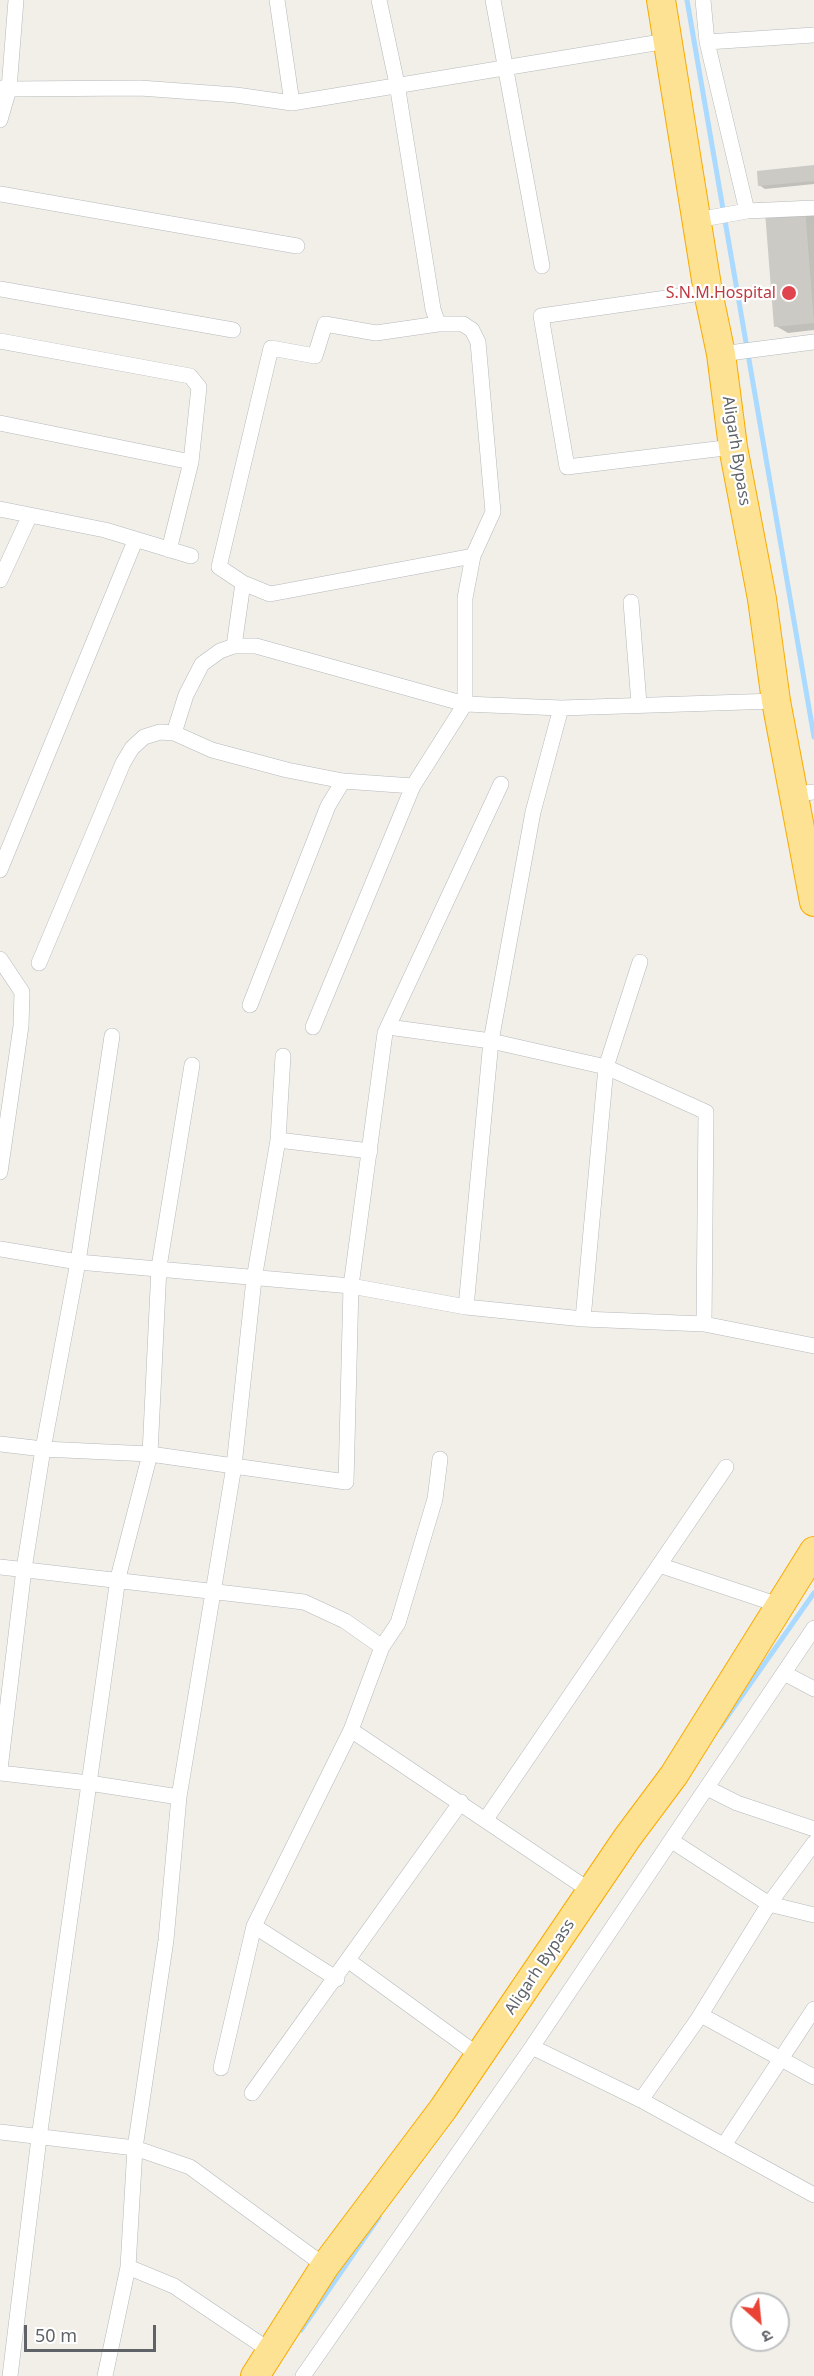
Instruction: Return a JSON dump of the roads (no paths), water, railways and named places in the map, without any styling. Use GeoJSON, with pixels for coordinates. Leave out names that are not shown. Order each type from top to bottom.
{"type":"FeatureCollection","features":[{"type":"Feature","properties":{"kind":"highway","name":"Aligarh Bypass"},"geometry":{"type":"LineString","coordinates":[[661,0],[668,30],[667,41],[705,219],[708,292],[729,353],[733,447],[762,599],[776,701],[806,793],[814,902]]}},
{"type":"Feature","properties":{"kind":"highway","name":"Aligarh Bypass"},"geometry":{"type":"LineString","coordinates":[[255,2376],[326,2266],[443,2109],[627,1838],[674,1775],[814,1551]]}},
{"type":"Feature","properties":{"kind":"street"},"geometry":{"type":"LineString","coordinates":[[0,120],[16,0]]}},
{"type":"Feature","properties":{"kind":"street"},"geometry":{"type":"LineString","coordinates":[[277,0],[292,103]]}},
{"type":"Feature","properties":{"kind":"street"},"geometry":{"type":"LineString","coordinates":[[379,0],[397,84],[433,309],[438,324]]}},
{"type":"Feature","properties":{"kind":"street"},"geometry":{"type":"LineString","coordinates":[[493,0],[542,266]]}},
{"type":"Feature","properties":{"kind":"street"},"geometry":{"type":"LineString","coordinates":[[703,0],[708,42],[744,212]]}},
{"type":"Feature","properties":{"kind":"street"},"geometry":{"type":"LineString","coordinates":[[708,42],[814,35]]}},
{"type":"Feature","properties":{"kind":"street"},"geometry":{"type":"LineString","coordinates":[[4,89],[140,88],[236,95],[292,103],[667,41]]}},
{"type":"Feature","properties":{"kind":"street"},"geometry":{"type":"LineString","coordinates":[[0,194],[297,246]]}},
{"type":"Feature","properties":{"kind":"street"},"geometry":{"type":"LineString","coordinates":[[705,219],[744,212],[814,208]]}},
{"type":"Feature","properties":{"kind":"street"},"geometry":{"type":"LineString","coordinates":[[0,289],[233,330]]}},
{"type":"Feature","properties":{"kind":"street"},"geometry":{"type":"LineString","coordinates":[[708,292],[541,316],[567,466],[733,447]]}},
{"type":"Feature","properties":{"kind":"street"},"geometry":{"type":"LineString","coordinates":[[313,1027],[413,786],[465,704],[465,598],[473,556],[494,512],[478,342],[472,330],[463,324],[438,324],[376,333],[325,324],[315,356],[271,348],[219,567],[243,583],[270,594],[473,556]]}},
{"type":"Feature","properties":{"kind":"street"},"geometry":{"type":"LineString","coordinates":[[0,341],[190,376],[199,387],[191,462],[169,550]]}},
{"type":"Feature","properties":{"kind":"street"},"geometry":{"type":"LineString","coordinates":[[729,353],[814,342]]}},
{"type":"Feature","properties":{"kind":"street"},"geometry":{"type":"LineString","coordinates":[[0,423],[191,462]]}},
{"type":"Feature","properties":{"kind":"street"},"geometry":{"type":"LineString","coordinates":[[0,509],[105,530],[135,541],[191,556]]}},
{"type":"Feature","properties":{"kind":"street"},"geometry":{"type":"LineString","coordinates":[[0,580],[30,515]]}},
{"type":"Feature","properties":{"kind":"street"},"geometry":{"type":"LineString","coordinates":[[0,870],[135,541]]}},
{"type":"Feature","properties":{"kind":"street"},"geometry":{"type":"LineString","coordinates":[[234,646],[243,583]]}},
{"type":"Feature","properties":{"kind":"street"},"geometry":{"type":"LineString","coordinates":[[631,602],[639,704]]}},
{"type":"Feature","properties":{"kind":"street"},"geometry":{"type":"LineString","coordinates":[[174,734],[186,695],[202,664],[220,651],[234,646],[256,646],[465,704],[561,708],[776,701]]}},
{"type":"Feature","properties":{"kind":"street"},"geometry":{"type":"LineString","coordinates":[[466,1307],[491,1041],[533,812],[561,708]]}},
{"type":"Feature","properties":{"kind":"street"},"geometry":{"type":"LineString","coordinates":[[39,963],[123,763],[132,748],[144,737],[160,732],[174,734],[246,760],[343,781],[413,786]]}},
{"type":"Feature","properties":{"kind":"street"},"geometry":{"type":"LineString","coordinates":[[250,1005],[328,806],[343,781]]}},
{"type":"Feature","properties":{"kind":"street"},"geometry":{"type":"LineString","coordinates":[[0,1444],[43,1449],[150,1454],[346,1482],[351,1286],[384,1033],[501,784]]}},
{"type":"Feature","properties":{"kind":"street"},"geometry":{"type":"LineString","coordinates":[[0,959],[22,992],[21,1026],[0,1172]]}},
{"type":"Feature","properties":{"kind":"street"},"geometry":{"type":"LineString","coordinates":[[583,1319],[606,1067],[640,962]]}},
{"type":"Feature","properties":{"kind":"street"},"geometry":{"type":"LineString","coordinates":[[388,1027],[491,1041],[606,1067],[706,1112],[704,1324]]}},
{"type":"Feature","properties":{"kind":"street"},"geometry":{"type":"LineString","coordinates":[[112,1036],[78,1262],[43,1449],[24,1569],[0,1771],[179,1797]]}},
{"type":"Feature","properties":{"kind":"street"},"geometry":{"type":"LineString","coordinates":[[105,2376],[128,2267],[135,2148],[166,1940],[179,1797],[234,1466],[254,1279],[278,1140],[283,1056]]}},
{"type":"Feature","properties":{"kind":"street"},"geometry":{"type":"LineString","coordinates":[[10,2376],[39,2138],[118,1578],[150,1454],[159,1267],[192,1065]]}},
{"type":"Feature","properties":{"kind":"street"},"geometry":{"type":"LineString","coordinates":[[278,1140],[370,1151]]}},
{"type":"Feature","properties":{"kind":"street"},"geometry":{"type":"LineString","coordinates":[[0,1249],[78,1262],[159,1267],[254,1279],[351,1286],[466,1307],[583,1319],[704,1324],[814,1346]]}},
{"type":"Feature","properties":{"kind":"street"},"geometry":{"type":"LineString","coordinates":[[221,2068],[254,1926],[351,1730],[382,1647],[398,1623],[435,1498],[440,1459]]}},
{"type":"Feature","properties":{"kind":"street"},"geometry":{"type":"LineString","coordinates":[[486,1819],[726,1467]]}},
{"type":"Feature","properties":{"kind":"street"},"geometry":{"type":"LineString","coordinates":[[659,1565],[780,1605]]}},
{"type":"Feature","properties":{"kind":"street"},"geometry":{"type":"LineString","coordinates":[[0,1567],[118,1578],[304,1602],[345,1621],[382,1647]]}},
{"type":"Feature","properties":{"kind":"street"},"geometry":{"type":"LineString","coordinates":[[303,2376],[532,2047],[814,1628]]}},
{"type":"Feature","properties":{"kind":"street"},"geometry":{"type":"LineString","coordinates":[[784,1673],[814,1689]]}},
{"type":"Feature","properties":{"kind":"street"},"geometry":{"type":"LineString","coordinates":[[351,1730],[462,1802],[592,1892]]}},
{"type":"Feature","properties":{"kind":"street"},"geometry":{"type":"LineString","coordinates":[[706,1788],[737,1803],[814,1829]]}},
{"type":"Feature","properties":{"kind":"street"},"geometry":{"type":"LineString","coordinates":[[252,2093],[462,1802]]}},
{"type":"Feature","properties":{"kind":"street"},"geometry":{"type":"LineString","coordinates":[[672,1841],[769,1904],[814,1915]]}},
{"type":"Feature","properties":{"kind":"street"},"geometry":{"type":"LineString","coordinates":[[641,2100],[701,2015],[769,1904],[814,1843]]}},
{"type":"Feature","properties":{"kind":"street"},"geometry":{"type":"LineString","coordinates":[[254,1926],[337,1978]]}},
{"type":"Feature","properties":{"kind":"street"},"geometry":{"type":"LineString","coordinates":[[349,1961],[478,2055]]}},
{"type":"Feature","properties":{"kind":"street"},"geometry":{"type":"LineString","coordinates":[[724,2145],[814,2010]]}},
{"type":"Feature","properties":{"kind":"street"},"geometry":{"type":"LineString","coordinates":[[701,2015],[814,2077]]}},
{"type":"Feature","properties":{"kind":"street"},"geometry":{"type":"LineString","coordinates":[[532,2047],[641,2100],[814,2195]]}},
{"type":"Feature","properties":{"kind":"street"},"geometry":{"type":"LineString","coordinates":[[0,2132],[135,2148],[190,2167],[326,2266]]}},
{"type":"Feature","properties":{"kind":"street"},"geometry":{"type":"LineString","coordinates":[[128,2267],[174,2286],[272,2352]]}},
{"type":"Feature","properties":{"kind":"waterway"},"geometry":{"type":"LineString","coordinates":[[687,0],[814,737]]}},
{"type":"Feature","properties":{"kind":"waterway"},"geometry":{"type":"LineString","coordinates":[[720,1727],[814,1593]]}},
{"type":"Feature","properties":{"kind":"waterway"},"geometry":{"type":"LineString","coordinates":[[301,2330],[379,2217]]}},
{"type":"Feature","properties":{"kind":"place","name":"S.N.M.Hospital"},"geometry":{"type":"Point","coordinates":[789,293]}}]}
